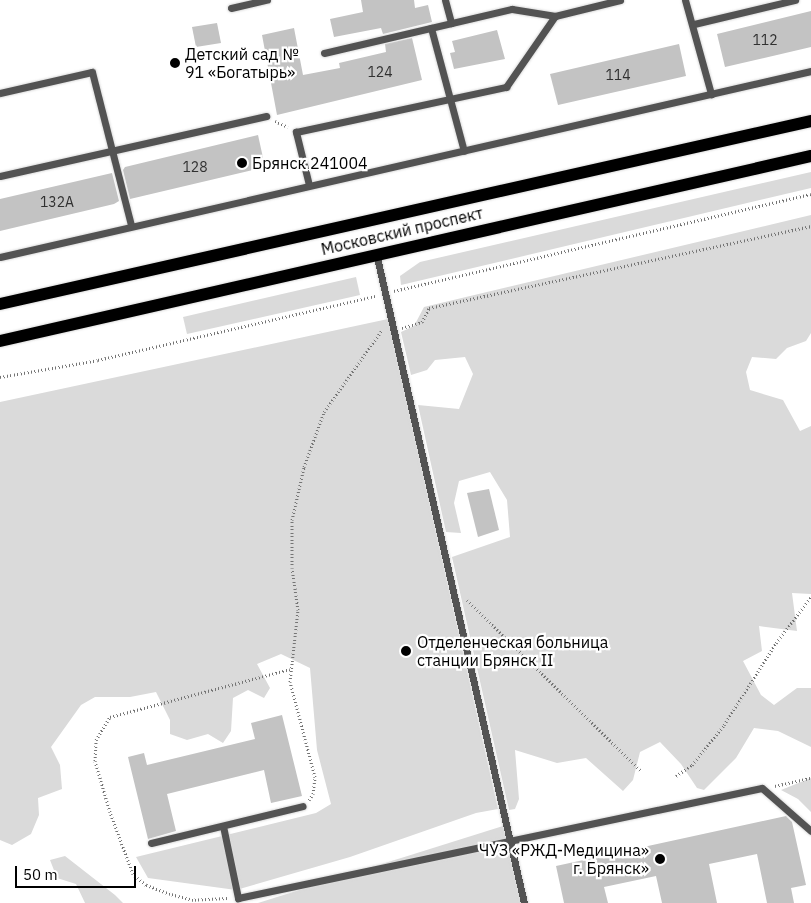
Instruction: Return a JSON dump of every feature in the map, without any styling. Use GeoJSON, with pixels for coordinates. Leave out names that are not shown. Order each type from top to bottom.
{"type":"FeatureCollection","features":[{"type":"Feature","properties":{"kind":"main road","name":"Московский проспект"},"geometry":{"type":"LineString","coordinates":[[0,304],[811,121]]}},
{"type":"Feature","properties":{"kind":"main road","name":"Московский проспект"},"geometry":{"type":"LineString","coordinates":[[0,341],[376,253],[811,156]]}},
{"type":"Feature","properties":{"kind":"lane"},"geometry":{"type":"LineString","coordinates":[[231,8],[267,0]]}},
{"type":"Feature","properties":{"kind":"lane"},"geometry":{"type":"LineString","coordinates":[[324,53],[512,9],[555,16],[620,0]]}},
{"type":"Feature","properties":{"kind":"lane"},"geometry":{"type":"LineString","coordinates":[[685,0],[694,24],[711,94]]}},
{"type":"Feature","properties":{"kind":"lane"},"geometry":{"type":"LineString","coordinates":[[694,24],[796,0]]}},
{"type":"Feature","properties":{"kind":"lane"},"geometry":{"type":"LineString","coordinates":[[444,1],[451,23]]}},
{"type":"Feature","properties":{"kind":"lane"},"geometry":{"type":"LineString","coordinates":[[309,185],[296,132],[506,87],[555,16]]}},
{"type":"Feature","properties":{"kind":"lane"},"geometry":{"type":"LineString","coordinates":[[431,28],[464,151]]}},
{"type":"Feature","properties":{"kind":"lane"},"geometry":{"type":"LineString","coordinates":[[0,257],[131,225],[811,71]]}},
{"type":"Feature","properties":{"kind":"lane"},"geometry":{"type":"LineString","coordinates":[[0,93],[92,72],[131,225]]}},
{"type":"Feature","properties":{"kind":"lane"},"geometry":{"type":"LineString","coordinates":[[0,176],[266,116]]}},
{"type":"Feature","properties":{"kind":"lane"},"geometry":{"type":"LineString","coordinates":[[376,253],[393,320],[524,903]]}},
{"type":"Feature","properties":{"kind":"lane"},"geometry":{"type":"LineString","coordinates":[[223,826],[238,898],[511,839],[762,788],[811,832]]}},
{"type":"Feature","properties":{"kind":"lane"},"geometry":{"type":"LineString","coordinates":[[151,842],[303,806]]}},
{"type":"Feature","properties":{"kind":"path"},"geometry":{"type":"LineString","coordinates":[[266,116],[296,132]]}},
{"type":"Feature","properties":{"kind":"path"},"geometry":{"type":"LineString","coordinates":[[0,376],[98,360],[811,194]]}},
{"type":"Feature","properties":{"kind":"path"},"geometry":{"type":"LineString","coordinates":[[395,330],[422,322],[429,308],[811,226]]}},
{"type":"Feature","properties":{"kind":"path"},"geometry":{"type":"LineString","coordinates":[[303,806],[313,794],[314,777],[298,717],[290,669],[298,610],[292,568],[292,520],[304,467],[324,412],[384,327],[393,320]]}},
{"type":"Feature","properties":{"kind":"path"},"geometry":{"type":"LineString","coordinates":[[454,588],[640,771]]}},
{"type":"Feature","properties":{"kind":"path"},"geometry":{"type":"LineString","coordinates":[[676,776],[692,765],[724,725],[776,643],[811,597]]}},
{"type":"Feature","properties":{"kind":"path"},"geometry":{"type":"LineString","coordinates":[[238,898],[185,898],[146,885],[133,874],[110,812],[95,761],[96,740],[110,716],[290,669]]}},
{"type":"Feature","properties":{"kind":"path"},"geometry":{"type":"LineString","coordinates":[[762,788],[811,778]]}},
{"type":"Feature","properties":{"kind":"shaded area"},"geometry":{"type":"Polygon","coordinates":[[[811,172],[811,188],[401,285],[400,276],[420,262],[811,172]]]}},
{"type":"Feature","properties":{"kind":"shaded area"},"geometry":{"type":"Polygon","coordinates":[[[811,215],[811,333],[806,341],[787,348],[776,359],[752,357],[746,372],[750,390],[783,400],[800,431],[811,426],[811,594],[792,593],[797,631],[759,626],[762,651],[743,661],[761,695],[774,705],[797,688],[811,688],[811,747],[778,731],[754,728],[736,758],[704,790],[697,788],[681,764],[660,742],[640,752],[633,780],[623,791],[586,758],[557,763],[515,750],[519,799],[515,809],[509,810],[452,557],[510,537],[507,500],[490,472],[459,481],[454,503],[461,533],[446,532],[418,405],[459,409],[473,374],[465,357],[435,360],[427,370],[411,375],[401,332],[414,326],[424,307],[811,215]]]}},
{"type":"Feature","properties":{"kind":"shaded area"},"geometry":{"type":"Polygon","coordinates":[[[356,277],[360,295],[187,334],[183,317],[356,277]]]}},
{"type":"Feature","properties":{"kind":"shaded area"},"geometry":{"type":"Polygon","coordinates":[[[388,319],[498,809],[476,813],[350,857],[236,890],[148,878],[136,857],[316,813],[331,804],[317,750],[310,668],[281,654],[257,664],[270,688],[264,698],[248,690],[233,698],[231,731],[223,743],[208,734],[187,740],[170,734],[170,720],[156,692],[130,697],[95,697],[81,705],[51,747],[60,765],[62,789],[38,798],[39,815],[31,834],[12,845],[0,840],[0,402],[388,319]]]}},
{"type":"Feature","properties":{"kind":"shaded area"},"geometry":{"type":"Polygon","coordinates":[[[811,778],[811,812],[798,799],[781,790],[811,778]]]}},
{"type":"Feature","properties":{"kind":"shaded area"},"geometry":{"type":"Polygon","coordinates":[[[503,826],[521,903],[258,903],[503,826]]]}},
{"type":"Feature","properties":{"kind":"shaded area"},"geometry":{"type":"Polygon","coordinates":[[[65,856],[123,903],[85,903],[76,884],[57,878],[50,860],[65,856]]]}},
{"type":"Feature","properties":{"kind":"building"},"geometry":{"type":"Polygon","coordinates":[[[361,0],[414,0],[415,8],[428,5],[432,22],[383,34],[381,28],[334,37],[330,19],[363,12],[361,0]]]}},
{"type":"Feature","properties":{"kind":"building"},"geometry":{"type":"Polygon","coordinates":[[[811,11],[811,47],[725,67],[717,34],[811,11]]]}},
{"type":"Feature","properties":{"kind":"building"},"geometry":{"type":"Polygon","coordinates":[[[217,23],[221,43],[196,47],[192,27],[217,23]]]}},
{"type":"Feature","properties":{"kind":"building"},"geometry":{"type":"Polygon","coordinates":[[[294,28],[303,75],[340,68],[339,63],[386,52],[385,44],[412,38],[422,80],[277,115],[262,35],[294,28]]]}},
{"type":"Feature","properties":{"kind":"building"},"geometry":{"type":"Polygon","coordinates":[[[497,30],[505,59],[454,69],[450,53],[455,52],[452,41],[497,30]]]}},
{"type":"Feature","properties":{"kind":"building"},"geometry":{"type":"Polygon","coordinates":[[[679,44],[686,76],[558,105],[550,74],[679,44]]]}},
{"type":"Feature","properties":{"kind":"building"},"geometry":{"type":"Polygon","coordinates":[[[258,135],[265,167],[130,199],[123,170],[125,167],[258,135]]]}},
{"type":"Feature","properties":{"kind":"building"},"geometry":{"type":"Polygon","coordinates":[[[112,173],[119,201],[114,204],[0,231],[0,199],[112,173]]]}},
{"type":"Feature","properties":{"kind":"building"},"geometry":{"type":"Polygon","coordinates":[[[489,489],[499,530],[478,537],[467,493],[489,489]]]}},
{"type":"Feature","properties":{"kind":"building"},"geometry":{"type":"Polygon","coordinates":[[[282,715],[302,796],[271,803],[264,770],[167,794],[176,831],[148,839],[128,757],[144,753],[147,765],[255,739],[251,723],[282,715]]]}},
{"type":"Feature","properties":{"kind":"building","name":"ЧУЗ «РЖД-Медицина» г. Брянск»"},"geometry":{"type":"Polygon","coordinates":[[[786,816],[792,822],[806,885],[791,888],[794,903],[767,903],[757,854],[709,864],[717,903],[662,903],[656,876],[604,887],[608,903],[564,903],[556,866],[786,816]]]}},
{"type":"Feature","properties":{"kind":"place","name":"Детский сад № 91 «Богатырь»"},"geometry":{"type":"Point","coordinates":[175,63]}},
{"type":"Feature","properties":{"kind":"place","name":"Брянск 241004"},"geometry":{"type":"Point","coordinates":[242,163]}},
{"type":"Feature","properties":{"kind":"place","name":"Отделенческая больница станции Брянск II"},"geometry":{"type":"Point","coordinates":[406,651]}},
{"type":"Feature","properties":{"kind":"place","name":"ЧУЗ «РЖД-Медицина» г. Брянск»"},"geometry":{"type":"Point","coordinates":[660,859]}}]}
